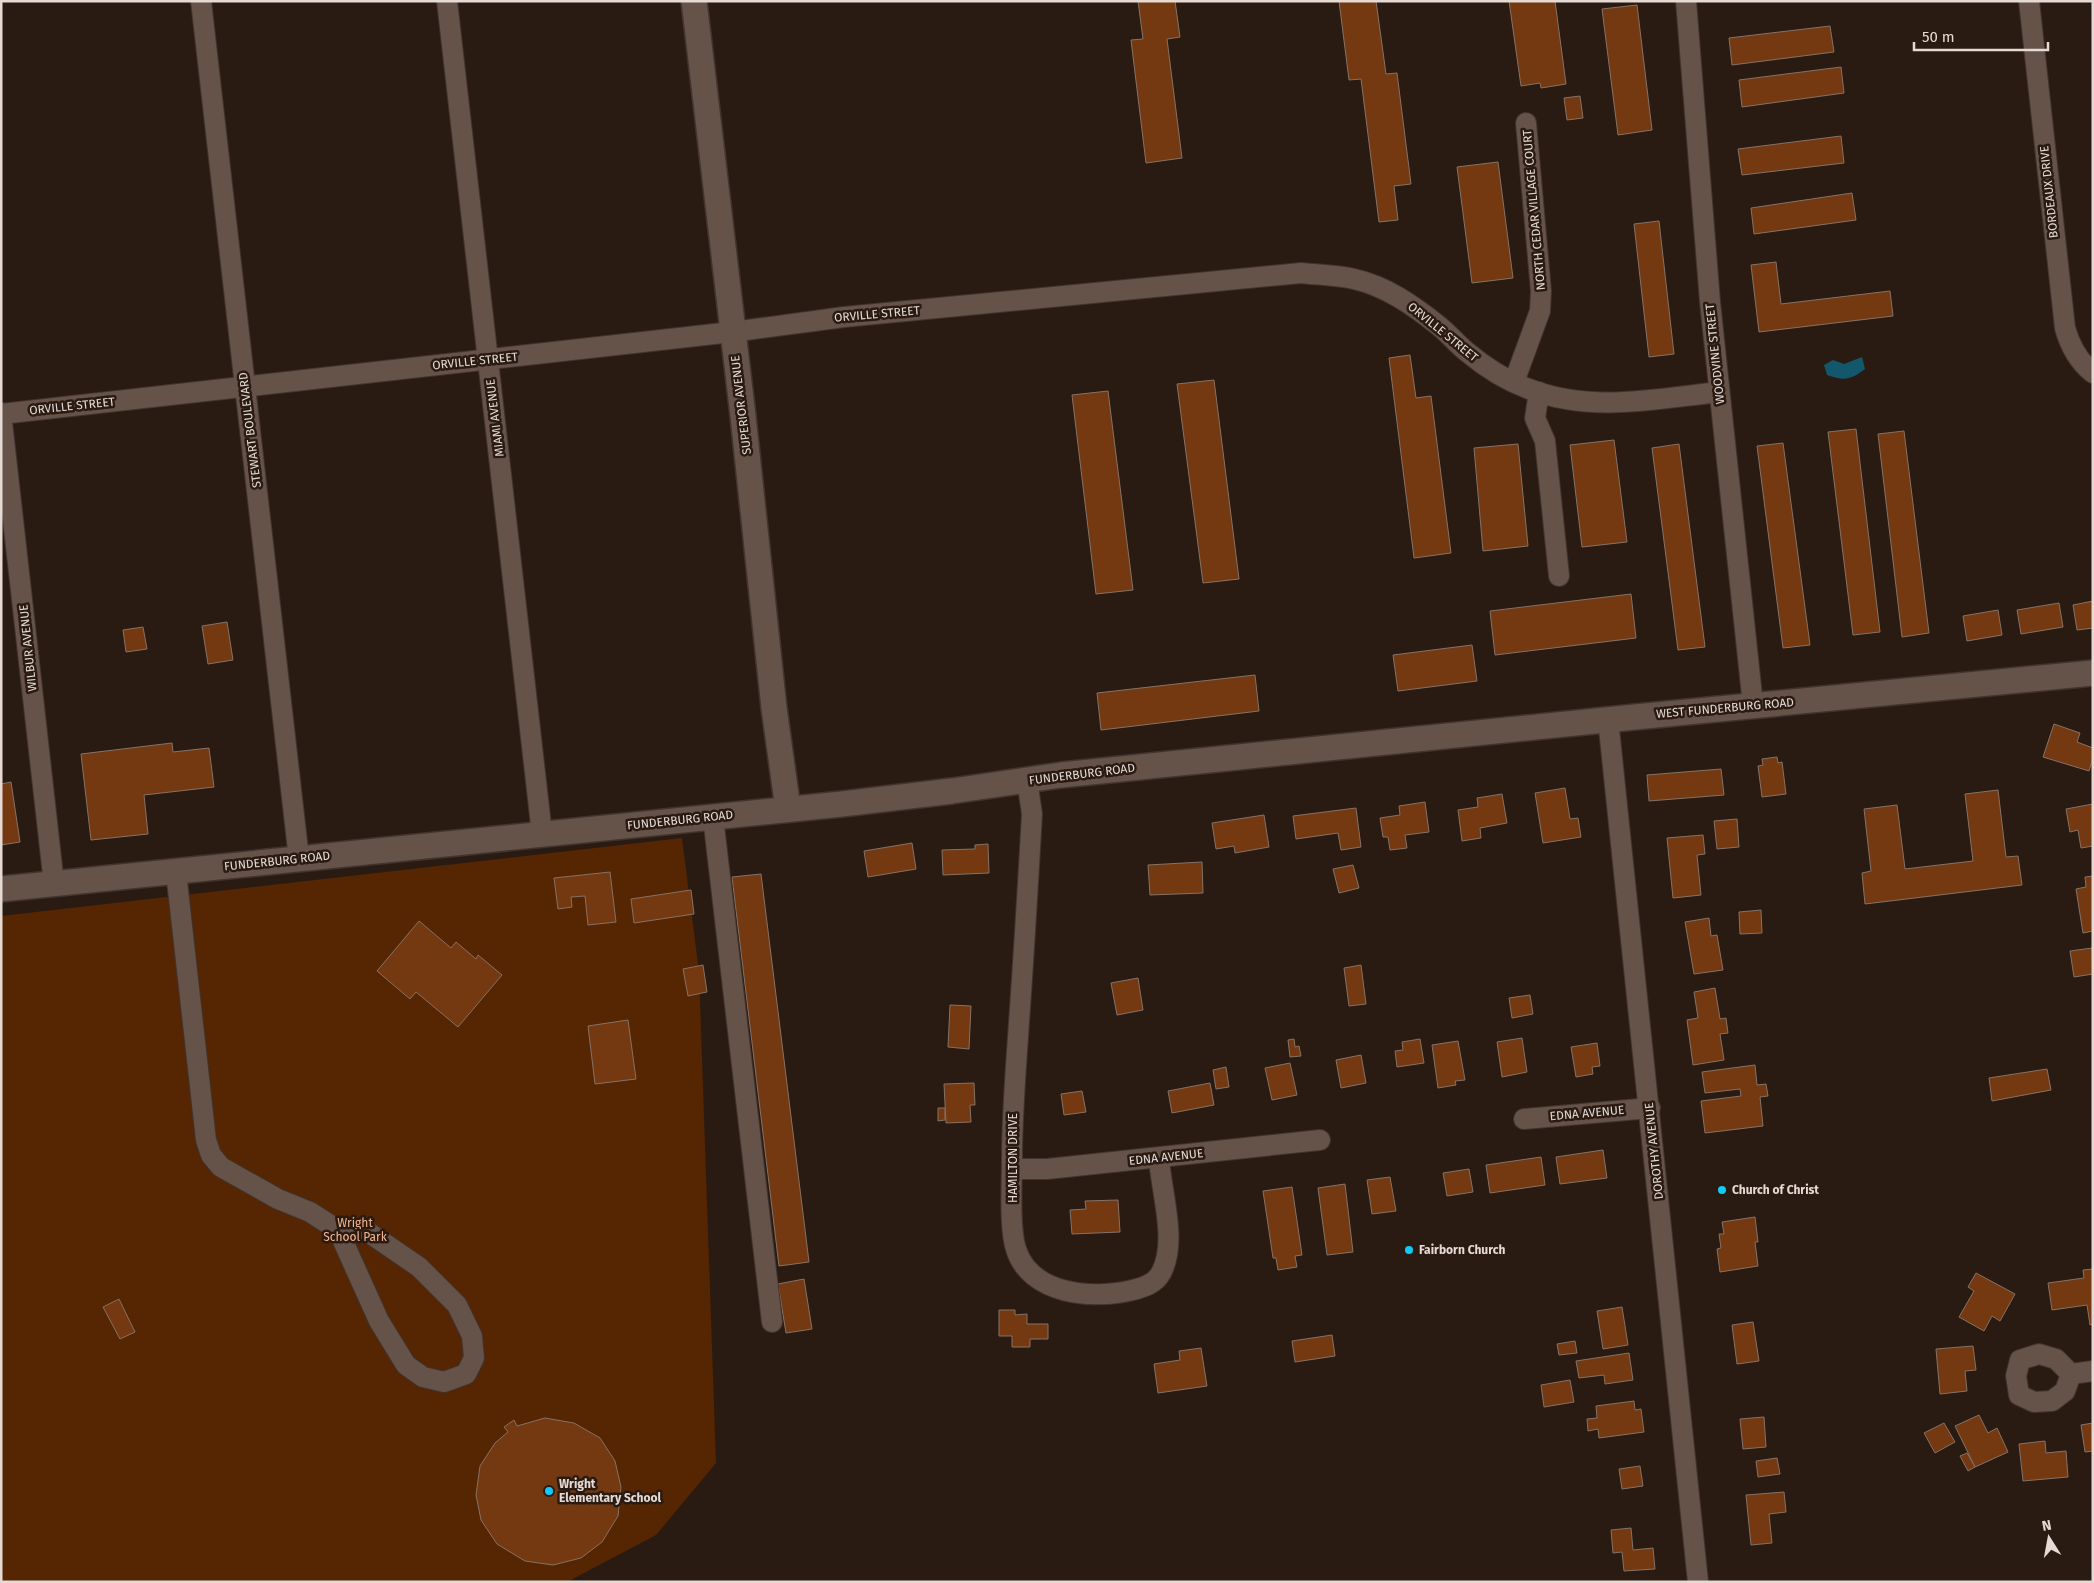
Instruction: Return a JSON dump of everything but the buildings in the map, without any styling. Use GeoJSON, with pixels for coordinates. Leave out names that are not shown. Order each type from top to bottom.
{"type":"FeatureCollection","features":[{"type":"Feature","properties":{"kind":"street","name":"STEWART BOULEVARD"},"geometry":{"type":"LineString","coordinates":[[201,1],[299,859]]}},
{"type":"Feature","properties":{"kind":"street","name":"MIAMI AVENUE"},"geometry":{"type":"LineString","coordinates":[[447,1],[542,834]]}},
{"type":"Feature","properties":{"kind":"street","name":"SUPERIOR AVENUE"},"geometry":{"type":"LineString","coordinates":[[694,1],[757,542],[774,708],[788,809]]}},
{"type":"Feature","properties":{"kind":"street","name":"WOODVINE STREET"},"geometry":{"type":"LineString","coordinates":[[1686,1],[1710,302],[1753,705]]}},
{"type":"Feature","properties":{"kind":"street","name":"BORDEAUX DRIVE"},"geometry":{"type":"LineString","coordinates":[[2029,1],[2064,328],[2077,357],[2093,373]]}},
{"type":"Feature","properties":{"kind":"street","name":"NORTH CEDAR VILLAGE COURT"},"geometry":{"type":"LineString","coordinates":[[1514,382],[1540,311],[1541,291],[1526,123]]}},
{"type":"Feature","properties":{"kind":"street","name":"ORVILLE STREET"},"geometry":{"type":"LineString","coordinates":[[1,414],[732,332],[844,317],[1301,273],[1336,275],[1375,286],[1411,304],[1478,361],[1514,382],[1558,398],[1593,403],[1620,403],[1720,392]]}},
{"type":"Feature","properties":{"kind":"street"},"geometry":{"type":"LineString","coordinates":[[1539,392],[1535,418],[1545,441],[1559,576]]}},
{"type":"Feature","properties":{"kind":"street","name":"WILBUR AVENUE"},"geometry":{"type":"LineString","coordinates":[[1,414],[54,884]]}},
{"type":"Feature","properties":{"kind":"street","name":"WEST FUNDERBURG ROAD"},"geometry":{"type":"LineString","coordinates":[[1357,744],[2093,673]]}},
{"type":"Feature","properties":{"kind":"street","name":"DOROTHY AVENUE"},"geometry":{"type":"LineString","coordinates":[[1608,720],[1698,1582]]}},
{"type":"Feature","properties":{"kind":"street","name":"FUNDERBURG ROAD"},"geometry":{"type":"LineString","coordinates":[[1,889],[714,817],[1357,744]]}},
{"type":"Feature","properties":{"kind":"street","name":"HAMILTON DRIVE"},"geometry":{"type":"LineString","coordinates":[[1027,780],[1032,814],[1012,1122],[1015,1248],[1021,1262],[1031,1274],[1046,1284],[1066,1291],[1094,1294],[1122,1293],[1145,1287],[1152,1283],[1160,1275],[1166,1261],[1168,1235],[1159,1158]]}},
{"type":"Feature","properties":{"kind":"street"},"geometry":{"type":"LineString","coordinates":[[714,817],[772,1322]]}},
{"type":"Feature","properties":{"kind":"street"},"geometry":{"type":"LineString","coordinates":[[176,872],[206,1140],[212,1155],[221,1167],[233,1175],[278,1199],[310,1212],[338,1230],[368,1232],[419,1267],[457,1305],[472,1336],[474,1358],[466,1374],[444,1382],[422,1377],[406,1365],[379,1321],[338,1230]]}},
{"type":"Feature","properties":{"kind":"street","name":"EDNA AVENUE"},"geometry":{"type":"LineString","coordinates":[[1524,1119],[1650,1108]]}},
{"type":"Feature","properties":{"kind":"street","name":"EDNA AVENUE"},"geometry":{"type":"LineString","coordinates":[[1012,1169],[1047,1169],[1320,1140]]}},
{"type":"Feature","properties":{"kind":"street"},"geometry":{"type":"LineString","coordinates":[[2070,1374],[2093,1371]]}},
{"type":"Feature","properties":{"kind":"green space","name":"Wright School Park"},"geometry":{"type":"Polygon","coordinates":[[[682,838],[699,972],[716,1463],[656,1535],[567,1582],[1,1582],[1,916],[682,838]]]}},
{"type":"Feature","properties":{"kind":"water"},"geometry":{"type":"Polygon","coordinates":[[[1862,357],[1865,369],[1856,375],[1843,379],[1827,375],[1824,365],[1833,360],[1844,364],[1862,357]]]}},
{"type":"Feature","properties":{"kind":"place","name":"Church of Christ"},"geometry":{"type":"Point","coordinates":[1722,1190]}},
{"type":"Feature","properties":{"kind":"place","name":"Fairborn Church"},"geometry":{"type":"Point","coordinates":[1409,1250]}},
{"type":"Feature","properties":{"kind":"place","name":"Wright Elementary School"},"geometry":{"type":"Point","coordinates":[549,1491]}}]}
